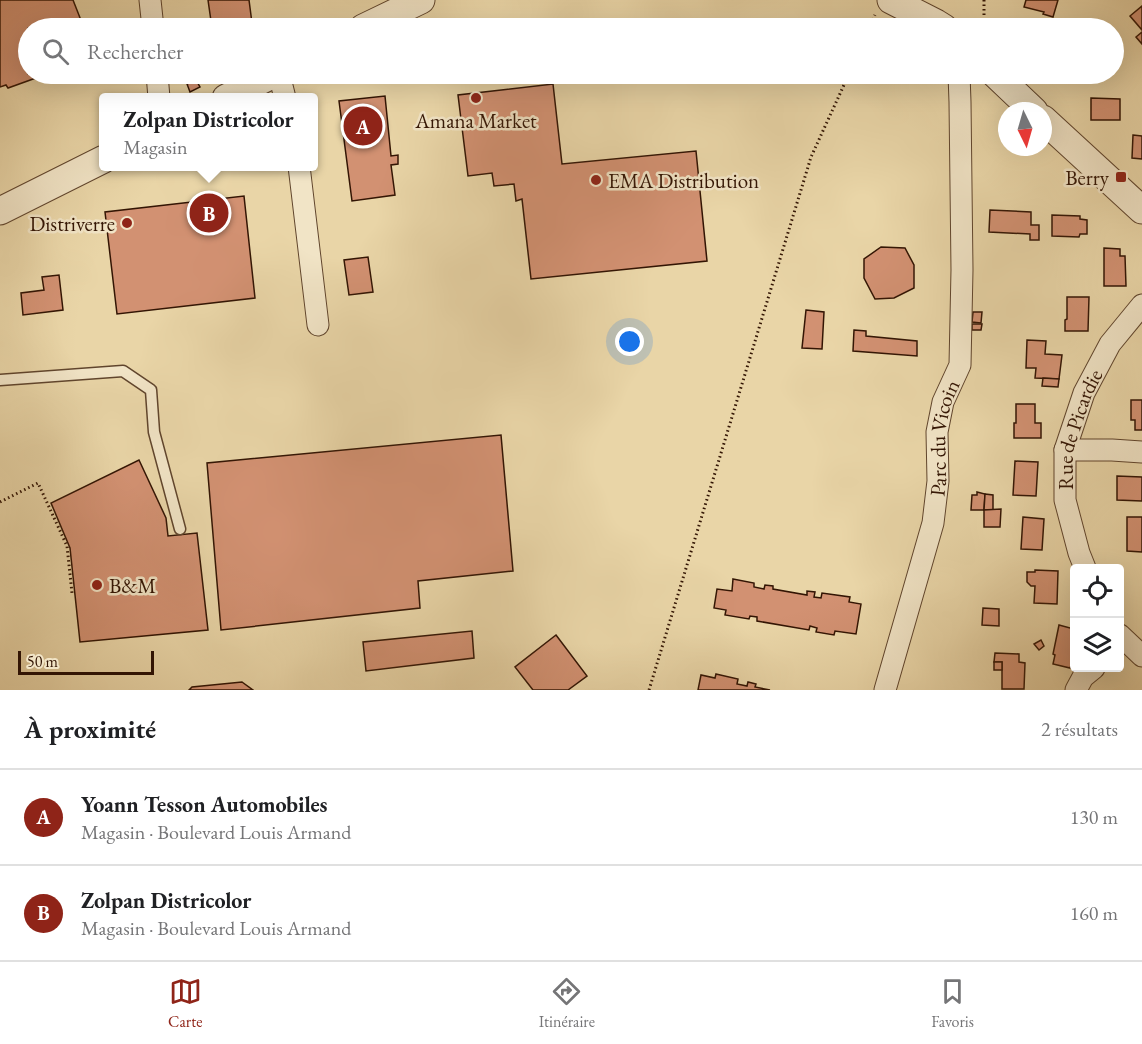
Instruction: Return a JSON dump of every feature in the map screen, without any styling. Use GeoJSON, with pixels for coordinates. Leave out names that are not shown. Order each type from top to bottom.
{"type":"FeatureCollection","features":[{"type":"Feature","properties":{"kind":"street"},"geometry":{"type":"LineString","coordinates":[[150,0],[152,18]]}},
{"type":"Feature","properties":{"kind":"street"},"geometry":{"type":"LineString","coordinates":[[384,18],[421,0]]}},
{"type":"Feature","properties":{"kind":"street"},"geometry":{"type":"LineString","coordinates":[[882,8],[918,18]]}},
{"type":"Feature","properties":{"kind":"street"},"geometry":{"type":"LineString","coordinates":[[236,93],[254,84]]}},
{"type":"Feature","properties":{"kind":"street","name":"Parc du Vicoin"},"geometry":{"type":"LineString","coordinates":[[885,690],[933,523],[938,481],[938,432],[943,402],[960,365],[962,270],[959,84]]}},
{"type":"Feature","properties":{"kind":"street"},"geometry":{"type":"LineString","coordinates":[[1006,84],[1025,102]]}},
{"type":"Feature","properties":{"kind":"street"},"geometry":{"type":"LineString","coordinates":[[1052,127],[1142,210]]}},
{"type":"Feature","properties":{"kind":"street"},"geometry":{"type":"LineString","coordinates":[[0,211],[99,162]]}},
{"type":"Feature","properties":{"kind":"street"},"geometry":{"type":"LineString","coordinates":[[300,171],[318,325]]}},
{"type":"Feature","properties":{"kind":"street","name":"Rue de Picardie"},"geometry":{"type":"LineString","coordinates":[[1083,564],[1065,500],[1065,450],[1084,393],[1110,344],[1142,305]]}},
{"type":"Feature","properties":{"kind":"street"},"geometry":{"type":"LineString","coordinates":[[1065,450],[1142,452]]}},
{"type":"Feature","properties":{"kind":"street"},"geometry":{"type":"LineString","coordinates":[[1124,639],[1142,656]]}},
{"type":"Feature","properties":{"kind":"street"},"geometry":{"type":"LineString","coordinates":[[1076,690],[1083,677],[1089,672]]}},
{"type":"Feature","properties":{"kind":"lane"},"geometry":{"type":"LineString","coordinates":[[0,380],[123,371],[150,390],[154,432],[180,529]]}},
{"type":"Feature","properties":{"kind":"path"},"geometry":{"type":"LineString","coordinates":[[984,0],[984,18]]}},
{"type":"Feature","properties":{"kind":"path"},"geometry":{"type":"LineString","coordinates":[[649,690],[811,157],[844,84]]}},
{"type":"Feature","properties":{"kind":"path"},"geometry":{"type":"LineString","coordinates":[[0,502],[38,483],[67,546],[72,593],[75,593]]}},
{"type":"Feature","properties":{"kind":"building"},"geometry":{"type":"Polygon","coordinates":[[[0,0],[73,0],[80,18],[18,18],[19,84],[8,88],[6,85],[0,87],[0,0]]]}},
{"type":"Feature","properties":{"kind":"building"},"geometry":{"type":"Polygon","coordinates":[[[208,0],[249,0],[251,18],[211,18],[208,0]]]}},
{"type":"Feature","properties":{"kind":"building"},"geometry":{"type":"Polygon","coordinates":[[[1026,0],[1058,0],[1053,17],[1024,7],[1026,0]]]}},
{"type":"Feature","properties":{"kind":"building"},"geometry":{"type":"Polygon","coordinates":[[[1142,6],[1142,30],[1130,16],[1142,6]]]}},
{"type":"Feature","properties":{"kind":"building"},"geometry":{"type":"Polygon","coordinates":[[[1142,32],[1142,44],[1136,37],[1142,32]]]}},
{"type":"Feature","properties":{"kind":"building"},"geometry":{"type":"Polygon","coordinates":[[[187,84],[198,84],[200,87],[190,92],[187,84]]]}},
{"type":"Feature","properties":{"kind":"building","name":"EMA Distribution"},"geometry":{"type":"Polygon","coordinates":[[[553,84],[562,164],[696,151],[707,261],[531,279],[522,199],[516,201],[514,184],[494,186],[492,173],[468,176],[458,95],[553,84]]]}},
{"type":"Feature","properties":{"kind":"building"},"geometry":{"type":"Polygon","coordinates":[[[385,96],[391,156],[398,155],[398,164],[391,165],[395,195],[352,201],[339,101],[385,96]]]}},
{"type":"Feature","properties":{"kind":"building"},"geometry":{"type":"Polygon","coordinates":[[[1091,98],[1120,99],[1120,120],[1091,120],[1091,98]]]}},
{"type":"Feature","properties":{"kind":"building"},"geometry":{"type":"Polygon","coordinates":[[[1133,135],[1142,136],[1142,159],[1132,158],[1133,135]]]}},
{"type":"Feature","properties":{"kind":"building"},"geometry":{"type":"Polygon","coordinates":[[[244,196],[255,298],[117,314],[105,212],[244,196]]]}},
{"type":"Feature","properties":{"kind":"building"},"geometry":{"type":"Polygon","coordinates":[[[990,210],[1031,212],[1031,225],[1039,225],[1039,240],[1030,240],[1030,234],[989,232],[990,210]]]}},
{"type":"Feature","properties":{"kind":"building"},"geometry":{"type":"Polygon","coordinates":[[[1052,215],[1080,216],[1080,219],[1087,220],[1087,234],[1080,234],[1079,237],[1052,236],[1052,215]]]}},
{"type":"Feature","properties":{"kind":"building"},"geometry":{"type":"Polygon","coordinates":[[[881,247],[905,248],[914,265],[914,288],[894,298],[875,299],[864,278],[864,259],[881,247]]]}},
{"type":"Feature","properties":{"kind":"building"},"geometry":{"type":"Polygon","coordinates":[[[1104,248],[1120,249],[1120,256],[1125,256],[1126,286],[1104,286],[1104,248]]]}},
{"type":"Feature","properties":{"kind":"building"},"geometry":{"type":"Polygon","coordinates":[[[368,257],[373,292],[349,295],[344,260],[368,257]]]}},
{"type":"Feature","properties":{"kind":"building"},"geometry":{"type":"Polygon","coordinates":[[[59,275],[63,310],[23,315],[21,293],[44,290],[42,277],[59,275]]]}},
{"type":"Feature","properties":{"kind":"building"},"geometry":{"type":"Polygon","coordinates":[[[1067,297],[1089,297],[1088,331],[1065,331],[1067,297]]]}},
{"type":"Feature","properties":{"kind":"building"},"geometry":{"type":"Polygon","coordinates":[[[806,310],[824,312],[822,349],[802,348],[806,310]]]}},
{"type":"Feature","properties":{"kind":"building"},"geometry":{"type":"Polygon","coordinates":[[[973,312],[982,312],[981,323],[972,322],[973,312]]]}},
{"type":"Feature","properties":{"kind":"building"},"geometry":{"type":"Polygon","coordinates":[[[972,324],[982,324],[981,330],[972,330],[972,324]]]}},
{"type":"Feature","properties":{"kind":"building"},"geometry":{"type":"Polygon","coordinates":[[[854,330],[866,331],[866,336],[917,341],[917,356],[853,351],[854,330]]]}},
{"type":"Feature","properties":{"kind":"building"},"geometry":{"type":"Polygon","coordinates":[[[1027,340],[1046,341],[1045,354],[1062,355],[1059,379],[1035,378],[1036,368],[1026,368],[1027,340]]]}},
{"type":"Feature","properties":{"kind":"building"},"geometry":{"type":"Polygon","coordinates":[[[1043,378],[1059,379],[1058,387],[1042,386],[1043,378]]]}},
{"type":"Feature","properties":{"kind":"building"},"geometry":{"type":"Polygon","coordinates":[[[1131,400],[1142,400],[1142,430],[1135,430],[1135,420],[1131,420],[1131,400]]]}},
{"type":"Feature","properties":{"kind":"building"},"geometry":{"type":"Polygon","coordinates":[[[1016,404],[1035,404],[1035,423],[1041,423],[1041,438],[1014,438],[1016,404]]]}},
{"type":"Feature","properties":{"kind":"building"},"geometry":{"type":"Polygon","coordinates":[[[501,435],[513,571],[418,581],[420,608],[221,630],[207,463],[501,435]]]}},
{"type":"Feature","properties":{"kind":"building"},"geometry":{"type":"Polygon","coordinates":[[[139,460],[166,518],[168,536],[197,533],[208,630],[80,642],[70,548],[51,503],[139,460]]]}},
{"type":"Feature","properties":{"kind":"building"},"geometry":{"type":"Polygon","coordinates":[[[1015,461],[1038,462],[1036,496],[1013,495],[1015,461]]]}},
{"type":"Feature","properties":{"kind":"building"},"geometry":{"type":"Polygon","coordinates":[[[1117,476],[1142,477],[1142,501],[1117,500],[1117,476]]]}},
{"type":"Feature","properties":{"kind":"building"},"geometry":{"type":"Polygon","coordinates":[[[977,492],[985,494],[984,510],[971,510],[972,495],[977,495],[977,492]]]}},
{"type":"Feature","properties":{"kind":"building"},"geometry":{"type":"Polygon","coordinates":[[[985,494],[993,495],[993,510],[984,510],[985,494]]]}},
{"type":"Feature","properties":{"kind":"building"},"geometry":{"type":"Polygon","coordinates":[[[1001,509],[1000,527],[984,527],[984,510],[1001,509]]]}},
{"type":"Feature","properties":{"kind":"building"},"geometry":{"type":"Polygon","coordinates":[[[1023,517],[1044,519],[1042,550],[1021,549],[1023,517]]]}},
{"type":"Feature","properties":{"kind":"building"},"geometry":{"type":"Polygon","coordinates":[[[1127,517],[1142,517],[1142,552],[1127,551],[1127,517]]]}},
{"type":"Feature","properties":{"kind":"building"},"geometry":{"type":"Polygon","coordinates":[[[1035,570],[1058,571],[1057,604],[1034,603],[1035,586],[1027,582],[1027,572],[1035,572],[1035,570]]]}},
{"type":"Feature","properties":{"kind":"building"},"geometry":{"type":"Polygon","coordinates":[[[733,579],[754,583],[754,587],[764,589],[765,585],[773,586],[773,589],[807,595],[807,591],[815,592],[814,597],[821,598],[822,593],[850,597],[849,602],[861,604],[856,634],[835,631],[834,635],[816,632],[817,628],[810,626],[809,630],[757,621],[757,617],[750,616],[749,619],[725,615],[726,610],[714,608],[717,589],[732,591],[733,579]]]}},
{"type":"Feature","properties":{"kind":"building"},"geometry":{"type":"Polygon","coordinates":[[[983,608],[999,609],[999,626],[982,625],[983,608]]]}},
{"type":"Feature","properties":{"kind":"building"},"geometry":{"type":"Polygon","coordinates":[[[1059,625],[1070,628],[1070,668],[1053,664],[1055,655],[1053,654],[1059,625]]]}},
{"type":"Feature","properties":{"kind":"building"},"geometry":{"type":"Polygon","coordinates":[[[472,631],[474,658],[366,671],[363,642],[472,631]]]}},
{"type":"Feature","properties":{"kind":"building"},"geometry":{"type":"Polygon","coordinates":[[[556,635],[587,676],[568,690],[533,690],[515,667],[556,635]]]}},
{"type":"Feature","properties":{"kind":"building"},"geometry":{"type":"Polygon","coordinates":[[[1041,640],[1044,646],[1039,650],[1034,644],[1041,640]]]}},
{"type":"Feature","properties":{"kind":"building"},"geometry":{"type":"Polygon","coordinates":[[[995,653],[1019,654],[1019,662],[1025,663],[1024,689],[1002,689],[1002,662],[994,662],[995,653]]]}},
{"type":"Feature","properties":{"kind":"building"},"geometry":{"type":"Polygon","coordinates":[[[994,662],[1002,662],[1002,670],[994,670],[994,662]]]}},
{"type":"Feature","properties":{"kind":"building"},"geometry":{"type":"Polygon","coordinates":[[[716,674],[738,679],[737,684],[747,686],[748,682],[756,684],[755,687],[770,690],[698,690],[701,675],[715,678],[716,674]]]}},
{"type":"Feature","properties":{"kind":"building"},"geometry":{"type":"Polygon","coordinates":[[[242,682],[253,690],[189,690],[192,687],[242,682]]]}},
{"type":"Feature","properties":{"kind":"place","name":"Amana Market"},"geometry":{"type":"Point","coordinates":[476,98]}},
{"type":"Feature","properties":{"kind":"place","name":"Yoann Tesson Automobiles"},"geometry":{"type":"Point","coordinates":[363,126]}},
{"type":"Feature","properties":{"kind":"place","name":"Berry"},"geometry":{"type":"Point","coordinates":[1121,177]}},
{"type":"Feature","properties":{"kind":"place","name":"EMA Distribution"},"geometry":{"type":"Point","coordinates":[596,180]}},
{"type":"Feature","properties":{"kind":"place","name":"Zolpan Districolor"},"geometry":{"type":"Point","coordinates":[209,213]}},
{"type":"Feature","properties":{"kind":"place","name":"Distriverre"},"geometry":{"type":"Point","coordinates":[127,223]}},
{"type":"Feature","properties":{"kind":"place","name":"B&M"},"geometry":{"type":"Point","coordinates":[97,585]}}]}
